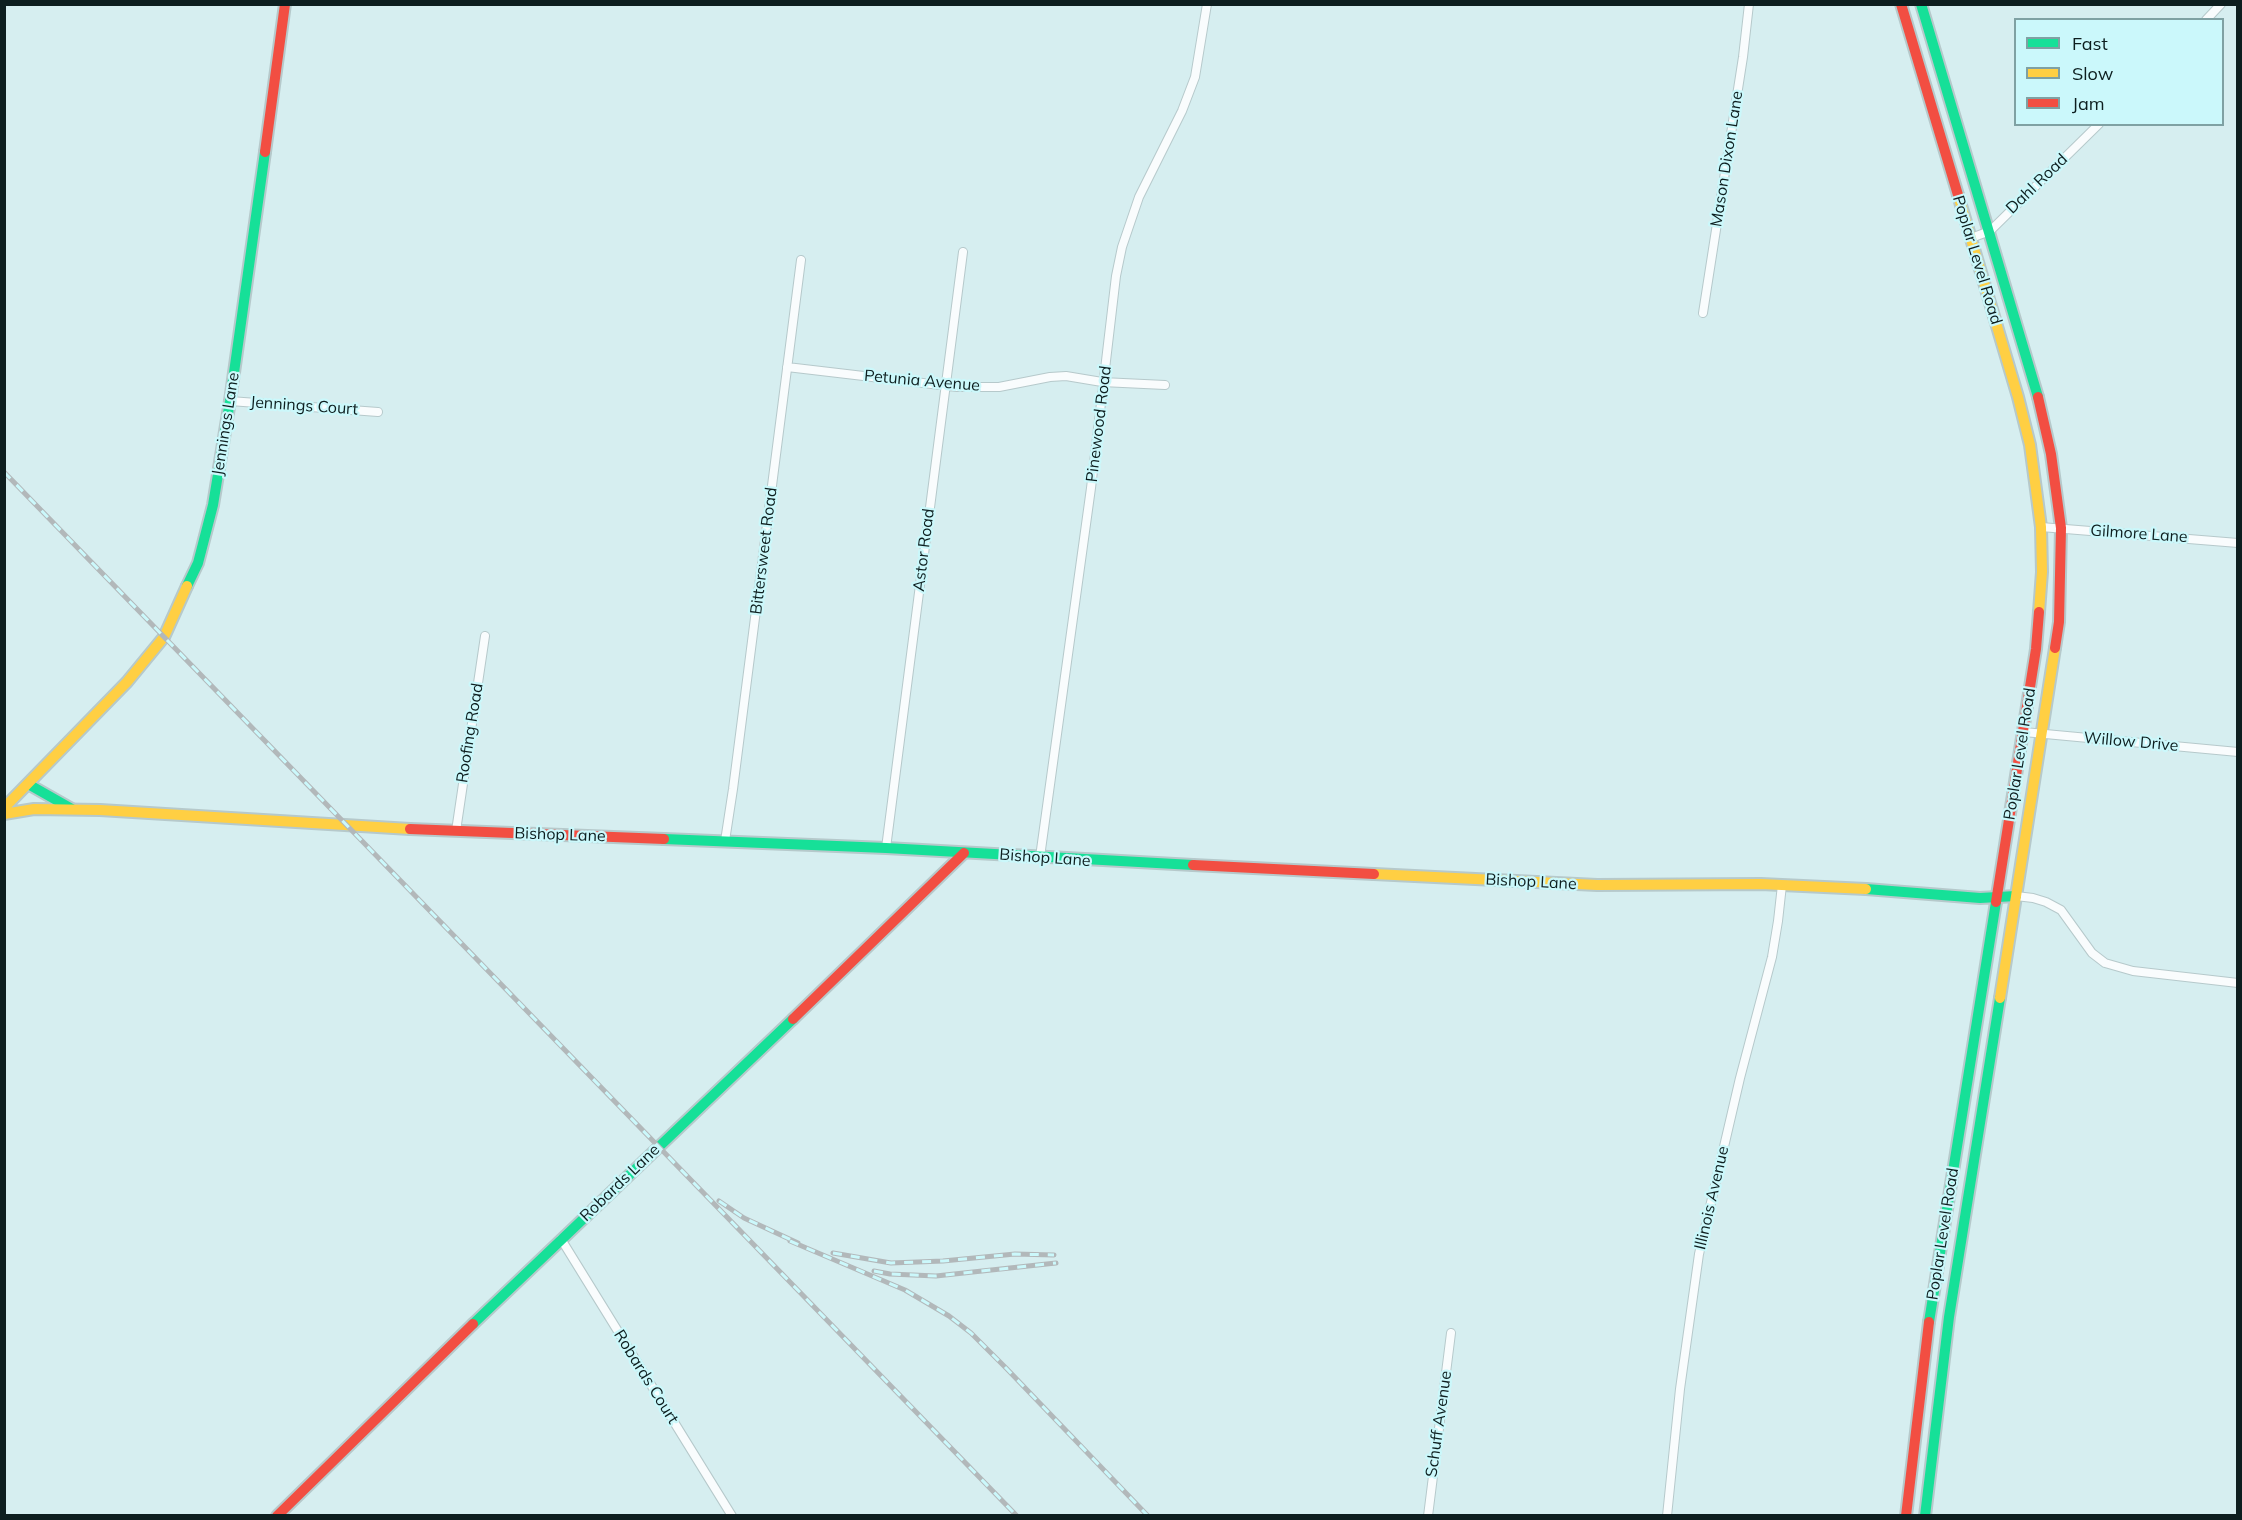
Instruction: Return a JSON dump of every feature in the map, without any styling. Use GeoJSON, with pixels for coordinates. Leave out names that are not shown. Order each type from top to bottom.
{"type":"FeatureCollection","features":[{"type":"Feature","properties":{"kind":"street","name":"Jennings Lane"},"geometry":{"type":"LineString","coordinates":[[28,784],[128,682],[164,637],[196,569],[208,527],[230,400],[285,4]]}},
{"type":"Feature","properties":{"kind":"street","name":"Pinewood Road"},"geometry":{"type":"LineString","coordinates":[[1040,857],[1091,488],[1116,276],[1126,233],[1139,197],[1182,111],[1195,77],[1207,4]]}},
{"type":"Feature","properties":{"kind":"street","name":"Mason Dixon Lane"},"geometry":{"type":"LineString","coordinates":[[1703,313],[1743,57],[1749,4]]}},
{"type":"Feature","properties":{"kind":"street","name":"Poplar Level Road"},"geometry":{"type":"LineString","coordinates":[[1901,4],[2018,397],[2030,445],[2041,527],[2041,613],[1929,1323],[1906,1515]]}},
{"type":"Feature","properties":{"kind":"street","name":"Poplar Level Road"},"geometry":{"type":"LineString","coordinates":[[1921,4],[2040,405],[2051,454],[2061,528],[2059,622],[1949,1317],[1925,1515]]}},
{"type":"Feature","properties":{"kind":"street"},"geometry":{"type":"LineString","coordinates":[[2208,18],[2221,4]]}},
{"type":"Feature","properties":{"kind":"street","name":"Dahl Road"},"geometry":{"type":"LineString","coordinates":[[1971,238],[1990,231],[2097,126]]}},
{"type":"Feature","properties":{"kind":"street","name":"Astor Road"},"geometry":{"type":"LineString","coordinates":[[886,848],[963,252]]}},
{"type":"Feature","properties":{"kind":"street","name":"Bittersweet Road"},"geometry":{"type":"LineString","coordinates":[[725,841],[801,260]]}},
{"type":"Feature","properties":{"kind":"street","name":"Petunia Avenue"},"geometry":{"type":"LineString","coordinates":[[787,367],[946,385],[999,387],[1066,376],[1102,382],[1165,385]]}},
{"type":"Feature","properties":{"kind":"street","name":"Jennings Court"},"geometry":{"type":"LineString","coordinates":[[230,400],[378,411]]}},
{"type":"Feature","properties":{"kind":"street","name":"Gilmore Lane"},"geometry":{"type":"LineString","coordinates":[[2041,527],[2238,543]]}},
{"type":"Feature","properties":{"kind":"street","name":"Roofing Road"},"geometry":{"type":"LineString","coordinates":[[456,831],[485,636]]}},
{"type":"Feature","properties":{"kind":"street","name":"Willow Drive"},"geometry":{"type":"LineString","coordinates":[[2024,732],[2238,752]]}},
{"type":"Feature","properties":{"kind":"street"},"geometry":{"type":"LineString","coordinates":[[4,808],[28,784]]}},
{"type":"Feature","properties":{"kind":"street","name":"Bishop Lane"},"geometry":{"type":"LineString","coordinates":[[28,784],[74,810]]}},
{"type":"Feature","properties":{"kind":"street","name":"Bishop Lane"},"geometry":{"type":"LineString","coordinates":[[4,814],[34,809],[100,810],[349,827],[886,848],[1597,885],[1782,885],[1980,898],[2016,896]]}},
{"type":"Feature","properties":{"kind":"street","name":"Robards Lane"},"geometry":{"type":"LineString","coordinates":[[277,1515],[964,853]]}},
{"type":"Feature","properties":{"kind":"street","name":"Illinois Avenue"},"geometry":{"type":"LineString","coordinates":[[1667,1515],[1680,1389],[1699,1254],[1740,1078],[1772,957],[1782,885]]}},
{"type":"Feature","properties":{"kind":"street"},"geometry":{"type":"LineString","coordinates":[[2016,896],[2046,902],[2061,910],[2092,953],[2105,963],[2133,971],[2238,983]]}},
{"type":"Feature","properties":{"kind":"street","name":"Robards Court"},"geometry":{"type":"LineString","coordinates":[[561,1239],[732,1515]]}},
{"type":"Feature","properties":{"kind":"street","name":"Schuff Avenue"},"geometry":{"type":"LineString","coordinates":[[1428,1515],[1451,1333]]}},
{"type":"Feature","properties":{"kind":"railway"},"geometry":{"type":"LineString","coordinates":[[4,472],[1017,1516]]}},
{"type":"Feature","properties":{"kind":"railway"},"geometry":{"type":"LineString","coordinates":[[719,1201],[744,1218],[798,1243]]}},
{"type":"Feature","properties":{"kind":"railway"},"geometry":{"type":"LineString","coordinates":[[790,1241],[905,1290],[949,1316],[971,1333],[1006,1368],[1148,1516]]}},
{"type":"Feature","properties":{"kind":"railway"},"geometry":{"type":"LineString","coordinates":[[833,1253],[891,1263],[1015,1254],[1054,1255]]}},
{"type":"Feature","properties":{"kind":"railway"},"geometry":{"type":"LineString","coordinates":[[874,1271],[936,1276],[1056,1263]]}},
{"type":"Feature","properties":{"kind":"traffic: fast"},"geometry":{"type":"LineString","coordinates":[[1921,4],[2038,397]]}},
{"type":"Feature","properties":{"kind":"traffic: fast"},"geometry":{"type":"LineString","coordinates":[[187,586],[198,563],[213,505],[265,152]]}},
{"type":"Feature","properties":{"kind":"traffic: fast"},"geometry":{"type":"LineString","coordinates":[[28,784],[72,809]]}},
{"type":"Feature","properties":{"kind":"traffic: fast"},"geometry":{"type":"LineString","coordinates":[[664,839],[886,848],[1193,865]]}},
{"type":"Feature","properties":{"kind":"traffic: fast"},"geometry":{"type":"LineString","coordinates":[[1866,889],[1980,898],[2016,896]]}},
{"type":"Feature","properties":{"kind":"traffic: fast"},"geometry":{"type":"LineString","coordinates":[[1929,1322],[1996,902]]}},
{"type":"Feature","properties":{"kind":"traffic: fast"},"geometry":{"type":"LineString","coordinates":[[1925,1516],[1949,1317],[2000,998]]}},
{"type":"Feature","properties":{"kind":"traffic: fast"},"geometry":{"type":"LineString","coordinates":[[473,1324],[793,1019]]}},
{"type":"Feature","properties":{"kind":"traffic: slow"},"geometry":{"type":"LineString","coordinates":[[1958,195],[2030,445],[2041,527],[2042,572],[2039,612]]}},
{"type":"Feature","properties":{"kind":"traffic: slow"},"geometry":{"type":"LineString","coordinates":[[4,808],[127,682],[164,637],[187,586]]}},
{"type":"Feature","properties":{"kind":"traffic: slow"},"geometry":{"type":"LineString","coordinates":[[2000,998],[2055,648]]}},
{"type":"Feature","properties":{"kind":"traffic: slow"},"geometry":{"type":"LineString","coordinates":[[4,814],[34,809],[100,810],[410,829]]}},
{"type":"Feature","properties":{"kind":"traffic: slow"},"geometry":{"type":"LineString","coordinates":[[1374,874],[1597,885],[1761,884],[1866,889]]}},
{"type":"Feature","properties":{"kind":"traffic: jam"},"geometry":{"type":"LineString","coordinates":[[265,152],[285,4]]}},
{"type":"Feature","properties":{"kind":"traffic: jam"},"geometry":{"type":"LineString","coordinates":[[1901,4],[1958,195]]}},
{"type":"Feature","properties":{"kind":"traffic: jam"},"geometry":{"type":"LineString","coordinates":[[2038,397],[2051,454],[2061,528],[2059,622],[2055,648]]}},
{"type":"Feature","properties":{"kind":"traffic: jam"},"geometry":{"type":"LineString","coordinates":[[1996,902],[2036,649],[2039,612]]}},
{"type":"Feature","properties":{"kind":"traffic: jam"},"geometry":{"type":"LineString","coordinates":[[410,829],[664,839]]}},
{"type":"Feature","properties":{"kind":"traffic: jam"},"geometry":{"type":"LineString","coordinates":[[793,1019],[964,853]]}},
{"type":"Feature","properties":{"kind":"traffic: jam"},"geometry":{"type":"LineString","coordinates":[[1193,865],[1374,874]]}},
{"type":"Feature","properties":{"kind":"traffic: jam"},"geometry":{"type":"LineString","coordinates":[[1906,1516],[1929,1322]]}},
{"type":"Feature","properties":{"kind":"traffic: jam"},"geometry":{"type":"LineString","coordinates":[[277,1516],[473,1324]]}}]}
